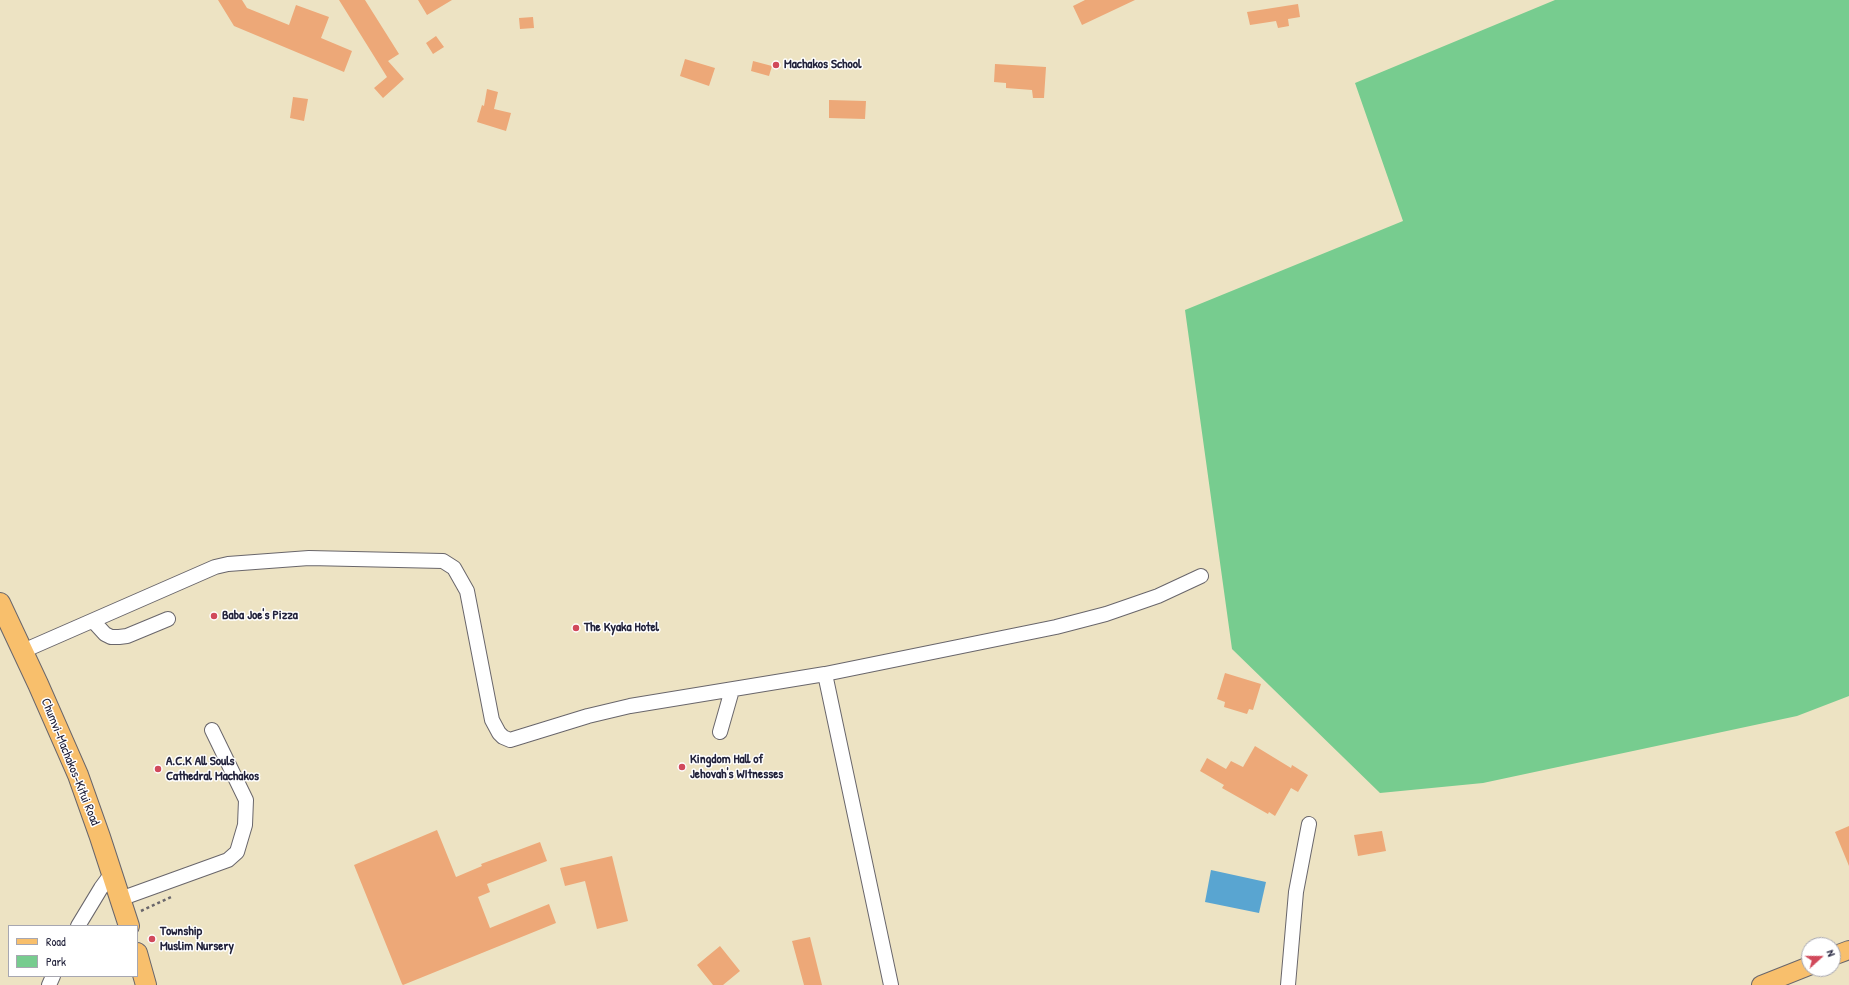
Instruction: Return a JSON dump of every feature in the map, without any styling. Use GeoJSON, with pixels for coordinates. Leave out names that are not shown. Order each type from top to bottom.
{"type":"FeatureCollection","features":[{"type":"Feature","properties":{"kind":"highway","name":"Chumvi-Machakos-Kitui Road"},"geometry":{"type":"LineString","coordinates":[[0,603],[78,775],[129,925]]}},
{"type":"Feature","properties":{"kind":"highway"},"geometry":{"type":"LineString","coordinates":[[138,957],[146,985]]}},
{"type":"Feature","properties":{"kind":"main road"},"geometry":{"type":"LineString","coordinates":[[1761,985],[1801,969]]}},
{"type":"Feature","properties":{"kind":"street"},"geometry":{"type":"LineString","coordinates":[[23,651],[94,622],[215,567],[228,564],[309,558],[443,561],[454,568],[467,591],[492,720],[499,733],[506,739],[514,740],[588,716],[630,706],[826,674],[1056,627],[1106,614],[1158,596],[1201,576]]}},
{"type":"Feature","properties":{"kind":"street"},"geometry":{"type":"LineString","coordinates":[[94,622],[105,634],[111,637],[119,637],[128,636],[168,619]]}},
{"type":"Feature","properties":{"kind":"street"},"geometry":{"type":"LineString","coordinates":[[826,674],[891,985]]}},
{"type":"Feature","properties":{"kind":"street"},"geometry":{"type":"LineString","coordinates":[[720,732],[732,690]]}},
{"type":"Feature","properties":{"kind":"street"},"geometry":{"type":"LineString","coordinates":[[120,899],[228,860],[237,852],[245,825],[246,800],[212,730]]}},
{"type":"Feature","properties":{"kind":"street"},"geometry":{"type":"LineString","coordinates":[[1288,985],[1296,892],[1309,824]]}},
{"type":"Feature","properties":{"kind":"street"},"geometry":{"type":"LineString","coordinates":[[79,925],[100,888],[112,873]]}},
{"type":"Feature","properties":{"kind":"green space"},"geometry":{"type":"Polygon","coordinates":[[[1555,0],[1849,0],[1849,696],[1797,716],[1483,783],[1380,793],[1232,649],[1185,310],[1403,221],[1355,83],[1555,0]]]}},
{"type":"Feature","properties":{"kind":"water"},"geometry":{"type":"Polygon","coordinates":[[[1211,870],[1266,882],[1259,913],[1205,902],[1211,870]]]}},
{"type":"Feature","properties":{"kind":"building"},"geometry":{"type":"Polygon","coordinates":[[[218,0],[242,0],[247,8],[289,25],[296,5],[329,17],[321,38],[352,51],[344,72],[234,26],[218,0]]]}},
{"type":"Feature","properties":{"kind":"building"},"geometry":{"type":"Polygon","coordinates":[[[339,0],[365,0],[399,54],[388,61],[404,79],[383,98],[374,88],[387,77],[339,0]]]}},
{"type":"Feature","properties":{"kind":"building"},"geometry":{"type":"Polygon","coordinates":[[[418,0],[452,0],[427,15],[418,0]]]}},
{"type":"Feature","properties":{"kind":"building"},"geometry":{"type":"Polygon","coordinates":[[[1085,0],[1135,0],[1082,25],[1073,6],[1085,0]]]}},
{"type":"Feature","properties":{"kind":"building"},"geometry":{"type":"Polygon","coordinates":[[[1298,4],[1300,17],[1288,19],[1289,26],[1278,28],[1276,21],[1250,25],[1247,12],[1298,4]]]}},
{"type":"Feature","properties":{"kind":"building"},"geometry":{"type":"Polygon","coordinates":[[[533,17],[534,28],[520,29],[519,18],[533,17]]]}},
{"type":"Feature","properties":{"kind":"building"},"geometry":{"type":"Polygon","coordinates":[[[436,36],[444,47],[433,54],[426,43],[436,36]]]}},
{"type":"Feature","properties":{"kind":"building"},"geometry":{"type":"Polygon","coordinates":[[[685,59],[715,68],[709,86],[680,76],[685,59]]]}},
{"type":"Feature","properties":{"kind":"building"},"geometry":{"type":"Polygon","coordinates":[[[753,61],[772,66],[769,76],[751,71],[753,61]]]}},
{"type":"Feature","properties":{"kind":"building"},"geometry":{"type":"Polygon","coordinates":[[[995,64],[1046,67],[1044,98],[1033,98],[1032,90],[1006,88],[1006,83],[994,82],[995,64]]]}},
{"type":"Feature","properties":{"kind":"building"},"geometry":{"type":"Polygon","coordinates":[[[487,89],[498,92],[494,109],[511,113],[506,131],[477,122],[482,105],[484,106],[487,89]]]}},
{"type":"Feature","properties":{"kind":"building"},"geometry":{"type":"Polygon","coordinates":[[[293,97],[308,99],[304,121],[290,118],[293,97]]]}},
{"type":"Feature","properties":{"kind":"building"},"geometry":{"type":"Polygon","coordinates":[[[829,100],[866,101],[865,119],[829,118],[829,100]]]}},
{"type":"Feature","properties":{"kind":"building"},"geometry":{"type":"Polygon","coordinates":[[[1225,673],[1261,684],[1253,710],[1249,709],[1247,714],[1224,707],[1225,702],[1217,699],[1225,673]]]}},
{"type":"Feature","properties":{"kind":"building"},"geometry":{"type":"Polygon","coordinates":[[[1255,746],[1291,768],[1292,765],[1308,775],[1298,792],[1291,788],[1275,816],[1269,812],[1268,814],[1222,788],[1224,785],[1200,771],[1207,758],[1226,769],[1231,761],[1243,767],[1255,746]]]}},
{"type":"Feature","properties":{"kind":"building"},"geometry":{"type":"Polygon","coordinates":[[[1849,826],[1849,866],[1835,832],[1849,826]]]}},
{"type":"Feature","properties":{"kind":"building"},"geometry":{"type":"Polygon","coordinates":[[[437,830],[456,877],[482,866],[481,864],[540,842],[547,861],[487,884],[490,892],[478,897],[490,928],[549,904],[556,923],[403,985],[354,865],[437,830]]]}},
{"type":"Feature","properties":{"kind":"building"},"geometry":{"type":"Polygon","coordinates":[[[1382,831],[1386,851],[1358,856],[1354,835],[1382,831]]]}},
{"type":"Feature","properties":{"kind":"building"},"geometry":{"type":"Polygon","coordinates":[[[612,856],[628,921],[597,929],[585,881],[565,886],[560,868],[612,856]]]}},
{"type":"Feature","properties":{"kind":"building"},"geometry":{"type":"Polygon","coordinates":[[[810,937],[822,985],[804,985],[792,941],[810,937]]]}},
{"type":"Feature","properties":{"kind":"building"},"geometry":{"type":"Polygon","coordinates":[[[720,946],[740,971],[723,985],[713,985],[697,965],[720,946]]]}},
{"type":"Feature","properties":{"kind":"place","name":"Machakos School"},"geometry":{"type":"Point","coordinates":[776,65]}},
{"type":"Feature","properties":{"kind":"place","name":"Baba Joe's Pizza"},"geometry":{"type":"Point","coordinates":[214,616]}},
{"type":"Feature","properties":{"kind":"place","name":"The Kyaka Hotel"},"geometry":{"type":"Point","coordinates":[576,628]}},
{"type":"Feature","properties":{"kind":"place","name":"Kingdom Hall of Jehovah's WItnesses"},"geometry":{"type":"Point","coordinates":[682,767]}},
{"type":"Feature","properties":{"kind":"place","name":"A.C.K All Souls Cathedral Machakos"},"geometry":{"type":"Point","coordinates":[158,769]}},
{"type":"Feature","properties":{"kind":"place","name":"Township Muslim Nursery"},"geometry":{"type":"Point","coordinates":[152,939]}}]}
